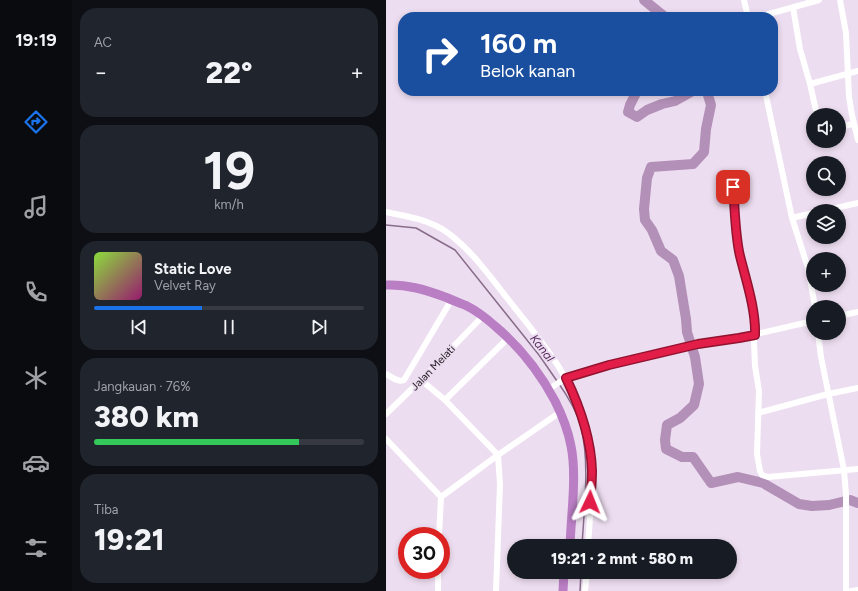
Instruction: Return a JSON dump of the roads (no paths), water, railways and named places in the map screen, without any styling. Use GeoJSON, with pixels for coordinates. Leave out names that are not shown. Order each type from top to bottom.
{"type":"FeatureCollection","features":[{"type":"Feature","properties":{"kind":"highway"},"geometry":{"type":"LineString","coordinates":[[386,285],[408,286],[429,291],[468,307],[483,316],[518,347],[552,387],[572,447],[573,468],[566,539]]}},
{"type":"Feature","properties":{"kind":"highway"},"geometry":{"type":"LineString","coordinates":[[386,291],[407,291],[428,296],[449,304],[479,320],[515,350],[529,368],[545,392],[562,430],[568,468],[569,539]]}},
{"type":"Feature","properties":{"kind":"highway"},"geometry":{"type":"LineString","coordinates":[[563,591],[564,579]]}},
{"type":"Feature","properties":{"kind":"highway"},"geometry":{"type":"LineString","coordinates":[[568,591],[569,579]]}},
{"type":"Feature","properties":{"kind":"street"},"geometry":{"type":"LineString","coordinates":[[744,0],[747,12]]}},
{"type":"Feature","properties":{"kind":"street"},"geometry":{"type":"LineString","coordinates":[[777,12],[819,0]]}},
{"type":"Feature","properties":{"kind":"street"},"geometry":{"type":"LineString","coordinates":[[840,0],[846,33],[849,97],[858,140]]}},
{"type":"Feature","properties":{"kind":"street"},"geometry":{"type":"LineString","coordinates":[[793,8],[800,49],[815,108]]}},
{"type":"Feature","properties":{"kind":"street"},"geometry":{"type":"LineString","coordinates":[[810,84],[858,71]]}},
{"type":"Feature","properties":{"kind":"street"},"geometry":{"type":"LineString","coordinates":[[766,96],[792,218],[808,268],[814,300]]}},
{"type":"Feature","properties":{"kind":"street"},"geometry":{"type":"LineString","coordinates":[[846,126],[854,124]]}},
{"type":"Feature","properties":{"kind":"street"},"geometry":{"type":"LineString","coordinates":[[733,187],[740,254],[756,328],[754,341],[759,391],[757,454],[759,469],[762,475],[768,477],[858,469]]}},
{"type":"Feature","properties":{"kind":"street"},"geometry":{"type":"LineString","coordinates":[[846,206],[858,203]]}},
{"type":"Feature","properties":{"kind":"street"},"geometry":{"type":"LineString","coordinates":[[386,212],[414,217],[447,233],[474,256],[545,346],[576,400],[586,428],[592,470],[588,539]]}},
{"type":"Feature","properties":{"kind":"street"},"geometry":{"type":"LineString","coordinates":[[792,218],[806,215]]}},
{"type":"Feature","properties":{"kind":"street"},"geometry":{"type":"LineString","coordinates":[[386,374],[397,381],[404,380],[449,304]]}},
{"type":"Feature","properties":{"kind":"street"},"geometry":{"type":"LineString","coordinates":[[846,315],[858,312]]}},
{"type":"Feature","properties":{"kind":"street","name":"Jalan Melati"},"geometry":{"type":"LineString","coordinates":[[386,414],[479,320]]}},
{"type":"Feature","properties":{"kind":"street"},"geometry":{"type":"LineString","coordinates":[[552,387],[564,379],[609,365],[684,347],[755,335],[806,323]]}},
{"type":"Feature","properties":{"kind":"street"},"geometry":{"type":"LineString","coordinates":[[819,340],[828,394],[844,470],[846,495],[846,591]]}},
{"type":"Feature","properties":{"kind":"street"},"geometry":{"type":"LineString","coordinates":[[445,400],[505,341]]}},
{"type":"Feature","properties":{"kind":"street"},"geometry":{"type":"LineString","coordinates":[[421,380],[445,400],[498,455],[500,484],[496,591]]}},
{"type":"Feature","properties":{"kind":"street"},"geometry":{"type":"LineString","coordinates":[[758,413],[828,394],[858,388]]}},
{"type":"Feature","properties":{"kind":"street"},"geometry":{"type":"LineString","coordinates":[[440,497],[556,415]]}},
{"type":"Feature","properties":{"kind":"street"},"geometry":{"type":"LineString","coordinates":[[386,439],[440,497],[439,527]]}},
{"type":"Feature","properties":{"kind":"street"},"geometry":{"type":"LineString","coordinates":[[438,579],[438,591]]}},
{"type":"Feature","properties":{"kind":"street"},"geometry":{"type":"LineString","coordinates":[[585,591],[586,579]]}},
{"type":"Feature","properties":{"kind":"street"},"geometry":{"type":"LineString","coordinates":[[851,591],[858,590]]}},
{"type":"Feature","properties":{"kind":"waterway"},"geometry":{"type":"LineString","coordinates":[[644,0],[659,12]]}},
{"type":"Feature","properties":{"kind":"waterway"},"geometry":{"type":"LineString","coordinates":[[634,96],[628,112],[637,117],[647,110],[675,101],[684,96]]}},
{"type":"Feature","properties":{"kind":"waterway"},"geometry":{"type":"LineString","coordinates":[[708,96],[711,105],[706,129],[704,152],[693,164],[651,167],[647,178],[644,209],[645,220],[652,230],[661,251],[673,260],[679,276],[687,332],[695,357],[699,384],[694,405],[680,418],[667,425],[665,440],[666,449],[682,457],[693,457],[711,483],[738,477],[763,483],[799,504],[812,506],[829,505],[850,500],[858,503]]}},
{"type":"Feature","properties":{"kind":"waterway","name":"Kanal"},"geometry":{"type":"LineString","coordinates":[[386,225],[416,228],[455,250],[539,355],[557,381]]}},
{"type":"Feature","properties":{"kind":"waterway","name":"Kanal"},"geometry":{"type":"LineString","coordinates":[[559,384],[569,399],[577,416],[584,441],[586,486],[582,539]]}},
{"type":"Feature","properties":{"kind":"waterway","name":"Kanal"},"geometry":{"type":"LineString","coordinates":[[580,591],[581,579]]}}]}
